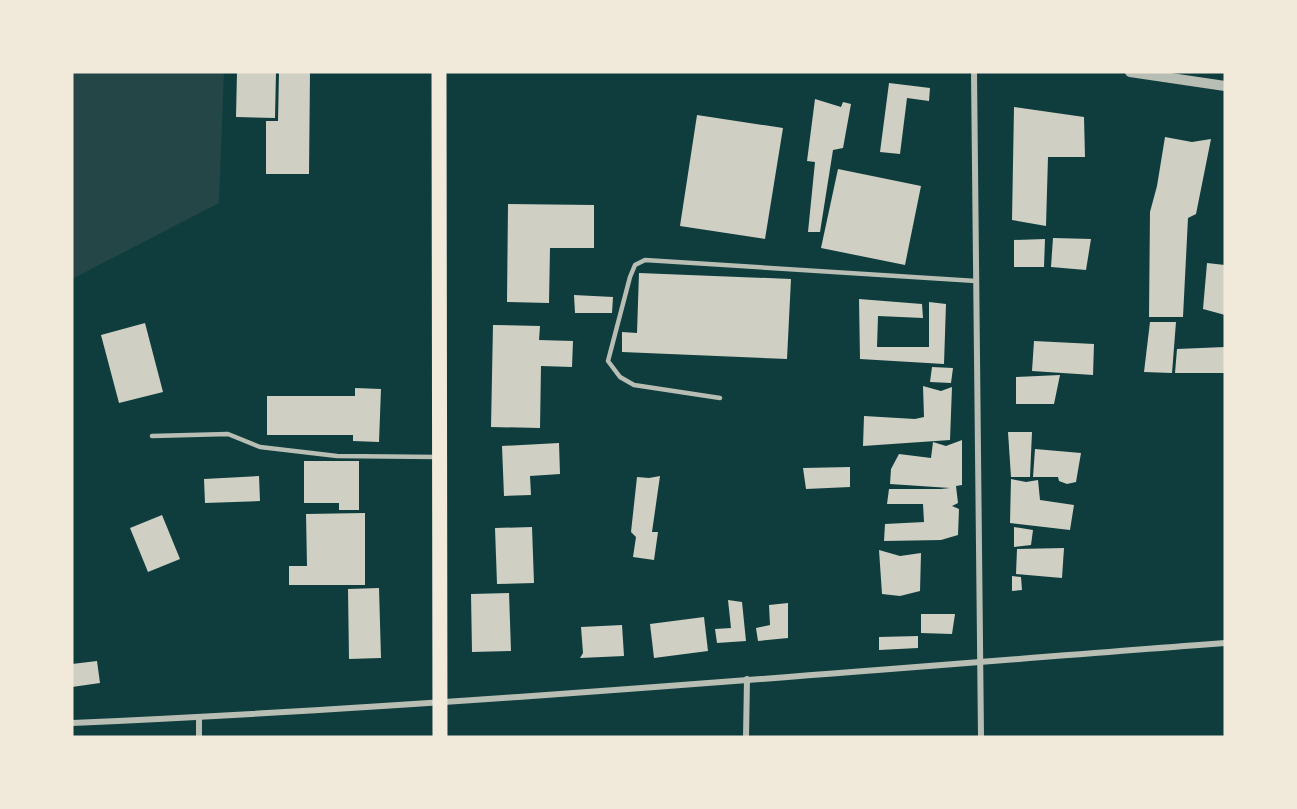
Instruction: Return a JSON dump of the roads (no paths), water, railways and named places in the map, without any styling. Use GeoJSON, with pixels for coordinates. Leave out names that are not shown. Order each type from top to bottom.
{"type":"FeatureCollection","features":[{"type":"Feature","properties":{"kind":"main road"},"geometry":{"type":"LineString","coordinates":[[439,72],[440,737]]}},
{"type":"Feature","properties":{"kind":"street"},"geometry":{"type":"LineString","coordinates":[[974,72],[981,737]]}},
{"type":"Feature","properties":{"kind":"street"},"geometry":{"type":"LineString","coordinates":[[1130,72],[1225,86]]}},
{"type":"Feature","properties":{"kind":"street"},"geometry":{"type":"LineString","coordinates":[[72,723],[441,702],[1225,643]]}},
{"type":"Feature","properties":{"kind":"street"},"geometry":{"type":"LineString","coordinates":[[746,737],[747,679]]}},
{"type":"Feature","properties":{"kind":"street"},"geometry":{"type":"LineString","coordinates":[[199,717],[199,737]]}},
{"type":"Feature","properties":{"kind":"lane"},"geometry":{"type":"LineString","coordinates":[[720,398],[634,385],[620,377],[608,361],[635,265],[645,260],[976,281]]}},
{"type":"Feature","properties":{"kind":"lane"},"geometry":{"type":"LineString","coordinates":[[152,436],[228,434],[260,447],[337,456],[440,457]]}}]}
